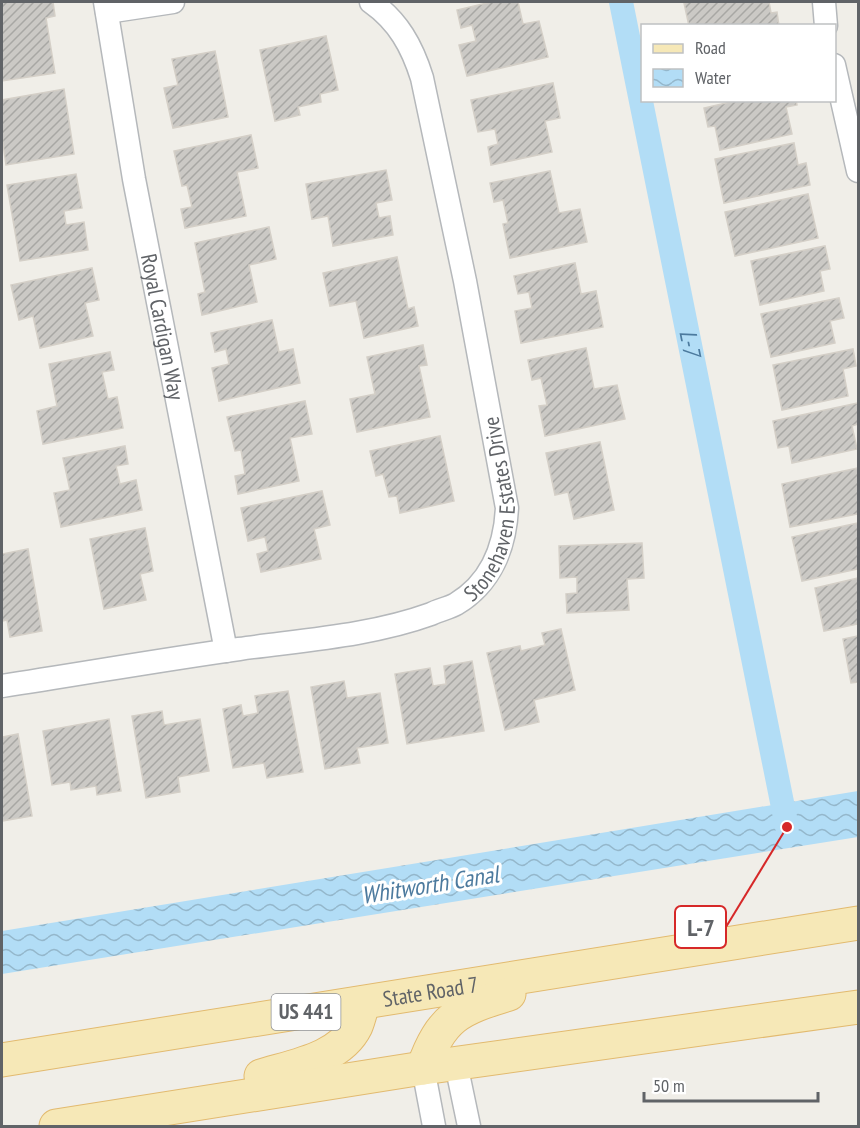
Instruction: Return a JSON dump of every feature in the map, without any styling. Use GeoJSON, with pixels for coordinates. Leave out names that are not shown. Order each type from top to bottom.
{"type":"FeatureCollection","features":[{"type":"Feature","properties":{"kind":"main road","name":"State Road 7"},"geometry":{"type":"LineString","coordinates":[[2,1060],[858,923]]}},
{"type":"Feature","properties":{"kind":"main road"},"geometry":{"type":"LineString","coordinates":[[423,1068],[432,1042],[446,1024],[473,1005],[611,964]]}},
{"type":"Feature","properties":{"kind":"main road"},"geometry":{"type":"LineString","coordinates":[[109,1118],[310,1062],[340,1046],[356,1027],[363,1003]]}},
{"type":"Feature","properties":{"kind":"main road"},"geometry":{"type":"LineString","coordinates":[[56,1126],[423,1068],[858,1007]]}},
{"type":"Feature","properties":{"kind":"street"},"geometry":{"type":"LineString","coordinates":[[106,7],[173,2]]}},
{"type":"Feature","properties":{"kind":"street","name":"Stonehaven Estates Drive"},"geometry":{"type":"LineString","coordinates":[[2,686],[344,635],[403,624],[455,604],[474,590],[489,573],[506,531],[507,508],[465,281],[422,78],[414,53],[401,30],[383,11],[370,2]]}},
{"type":"Feature","properties":{"kind":"street"},"geometry":{"type":"LineString","coordinates":[[824,2],[826,24]]}},
{"type":"Feature","properties":{"kind":"street","name":"Royal Cardigan Way"},"geometry":{"type":"LineString","coordinates":[[106,7],[134,179],[226,651]]}},
{"type":"Feature","properties":{"kind":"street"},"geometry":{"type":"LineString","coordinates":[[836,74],[858,171]]}},
{"type":"Feature","properties":{"kind":"street"},"geometry":{"type":"LineString","coordinates":[[456,1064],[469,1126]]}},
{"type":"Feature","properties":{"kind":"street"},"geometry":{"type":"LineString","coordinates":[[423,1068],[434,1126]]}},
{"type":"Feature","properties":{"kind":"water","name":"Whitworth Canal"},"geometry":{"type":"Polygon","coordinates":[[[858,791],[858,837],[2,974],[2,931],[858,791]]]}},
{"type":"Feature","properties":{"kind":"building"},"geometry":{"type":"Polygon","coordinates":[[[2,2],[53,2],[55,16],[46,18],[55,73],[2,81],[2,2]]]}},
{"type":"Feature","properties":{"kind":"building"},"geometry":{"type":"Polygon","coordinates":[[[491,2],[518,2],[523,24],[539,21],[548,57],[467,76],[459,45],[476,41],[472,25],[461,28],[457,10],[491,2]]]}},
{"type":"Feature","properties":{"kind":"building"},"geometry":{"type":"Polygon","coordinates":[[[769,2],[771,13],[777,12],[779,24],[689,24],[684,3],[769,2]]]}},
{"type":"Feature","properties":{"kind":"building"},"geometry":{"type":"Polygon","coordinates":[[[326,36],[338,90],[320,94],[321,102],[298,107],[300,115],[275,121],[260,50],[326,36]]]}},
{"type":"Feature","properties":{"kind":"building"},"geometry":{"type":"Polygon","coordinates":[[[215,51],[228,117],[173,128],[164,88],[178,85],[172,59],[215,51]]]}},
{"type":"Feature","properties":{"kind":"building"},"geometry":{"type":"Polygon","coordinates":[[[553,83],[560,118],[545,121],[552,152],[491,165],[488,147],[498,144],[495,129],[478,132],[471,100],[553,83]]]}},
{"type":"Feature","properties":{"kind":"building"},"geometry":{"type":"Polygon","coordinates":[[[64,89],[74,154],[6,165],[2,137],[2,100],[64,89]]]}},
{"type":"Feature","properties":{"kind":"building"},"geometry":{"type":"Polygon","coordinates":[[[730,102],[796,102],[797,105],[786,107],[792,134],[720,150],[715,126],[708,127],[704,108],[730,102]]]}},
{"type":"Feature","properties":{"kind":"building"},"geometry":{"type":"Polygon","coordinates":[[[251,135],[258,168],[237,172],[246,216],[185,228],[181,209],[192,207],[187,185],[182,186],[174,151],[251,135]]]}},
{"type":"Feature","properties":{"kind":"building"},"geometry":{"type":"Polygon","coordinates":[[[794,143],[798,165],[806,163],[810,185],[724,203],[715,159],[794,143]]]}},
{"type":"Feature","properties":{"kind":"building"},"geometry":{"type":"Polygon","coordinates":[[[386,170],[392,200],[376,203],[379,218],[390,216],[393,235],[333,246],[328,216],[312,219],[306,184],[386,170]]]}},
{"type":"Feature","properties":{"kind":"building"},"geometry":{"type":"Polygon","coordinates":[[[550,171],[559,213],[580,209],[587,242],[510,258],[503,224],[508,223],[503,200],[494,202],[490,183],[550,171]]]}},
{"type":"Feature","properties":{"kind":"building"},"geometry":{"type":"Polygon","coordinates":[[[76,174],[82,208],[64,211],[66,225],[84,222],[88,250],[20,261],[7,185],[76,174]]]}},
{"type":"Feature","properties":{"kind":"building"},"geometry":{"type":"Polygon","coordinates":[[[808,194],[818,238],[735,256],[725,212],[808,194]]]}},
{"type":"Feature","properties":{"kind":"building"},"geometry":{"type":"Polygon","coordinates":[[[269,227],[276,259],[249,265],[257,302],[202,315],[198,294],[205,292],[195,243],[269,227]]]}},
{"type":"Feature","properties":{"kind":"building"},"geometry":{"type":"Polygon","coordinates":[[[825,246],[830,269],[820,271],[824,291],[760,305],[751,261],[825,246]]]}},
{"type":"Feature","properties":{"kind":"building"},"geometry":{"type":"Polygon","coordinates":[[[397,257],[408,309],[414,307],[418,326],[364,338],[356,301],[330,306],[323,273],[397,257]]]}},
{"type":"Feature","properties":{"kind":"building"},"geometry":{"type":"Polygon","coordinates":[[[575,263],[581,294],[596,291],[603,327],[521,343],[515,311],[532,308],[529,292],[518,294],[514,276],[575,263]]]}},
{"type":"Feature","properties":{"kind":"building"},"geometry":{"type":"Polygon","coordinates":[[[92,268],[99,300],[85,303],[93,336],[40,348],[33,316],[19,320],[11,285],[92,268]]]}},
{"type":"Feature","properties":{"kind":"building"},"geometry":{"type":"Polygon","coordinates":[[[839,298],[844,318],[830,321],[835,343],[771,357],[761,314],[839,298]]]}},
{"type":"Feature","properties":{"kind":"building"},"geometry":{"type":"Polygon","coordinates":[[[272,320],[279,352],[293,349],[300,383],[219,401],[212,368],[229,364],[226,349],[215,352],[211,333],[272,320]]]}},
{"type":"Feature","properties":{"kind":"building"},"geometry":{"type":"Polygon","coordinates":[[[423,345],[427,365],[419,366],[430,417],[357,432],[350,399],[375,394],[367,357],[423,345]]]}},
{"type":"Feature","properties":{"kind":"building"},"geometry":{"type":"Polygon","coordinates":[[[586,348],[594,389],[617,385],[625,419],[545,436],[539,406],[547,405],[541,378],[532,380],[528,360],[586,348]]]}},
{"type":"Feature","properties":{"kind":"building"},"geometry":{"type":"Polygon","coordinates":[[[853,349],[856,366],[843,369],[848,396],[782,410],[773,365],[853,349]]]}},
{"type":"Feature","properties":{"kind":"building"},"geometry":{"type":"Polygon","coordinates":[[[110,352],[114,370],[102,372],[108,399],[117,397],[123,428],[43,444],[37,411],[57,406],[49,364],[110,352]]]}},
{"type":"Feature","properties":{"kind":"building"},"geometry":{"type":"Polygon","coordinates":[[[305,401],[312,434],[290,438],[299,481],[238,494],[235,476],[245,474],[241,450],[235,451],[227,417],[305,401]]]}},
{"type":"Feature","properties":{"kind":"building"},"geometry":{"type":"Polygon","coordinates":[[[858,403],[858,424],[852,426],[857,449],[792,463],[789,446],[778,448],[773,421],[858,403]]]}},
{"type":"Feature","properties":{"kind":"building"},"geometry":{"type":"Polygon","coordinates":[[[440,436],[454,501],[400,513],[397,496],[389,497],[383,474],[376,476],[370,451],[440,436]]]}},
{"type":"Feature","properties":{"kind":"building"},"geometry":{"type":"Polygon","coordinates":[[[600,442],[614,510],[574,519],[568,492],[555,495],[546,453],[600,442]]]}},
{"type":"Feature","properties":{"kind":"building"},"geometry":{"type":"Polygon","coordinates":[[[125,446],[128,464],[116,466],[120,484],[136,480],[142,510],[61,527],[54,493],[70,490],[63,458],[125,446]]]}},
{"type":"Feature","properties":{"kind":"building"},"geometry":{"type":"Polygon","coordinates":[[[858,468],[858,514],[790,527],[782,484],[858,468]]]}},
{"type":"Feature","properties":{"kind":"building"},"geometry":{"type":"Polygon","coordinates":[[[322,491],[330,525],[314,529],[321,559],[261,572],[257,554],[268,551],[265,537],[248,541],[241,508],[322,491]]]}},
{"type":"Feature","properties":{"kind":"building"},"geometry":{"type":"Polygon","coordinates":[[[858,523],[858,569],[802,581],[792,537],[858,523]]]}},
{"type":"Feature","properties":{"kind":"building"},"geometry":{"type":"Polygon","coordinates":[[[145,528],[153,571],[140,574],[146,600],[104,609],[90,539],[145,528]]]}},
{"type":"Feature","properties":{"kind":"building"},"geometry":{"type":"Polygon","coordinates":[[[642,543],[644,578],[627,579],[629,610],[567,613],[566,594],[577,593],[577,577],[560,578],[559,546],[642,543]]]}},
{"type":"Feature","properties":{"kind":"building"},"geometry":{"type":"Polygon","coordinates":[[[28,549],[42,631],[10,637],[7,620],[2,621],[2,554],[28,549]]]}},
{"type":"Feature","properties":{"kind":"building"},"geometry":{"type":"Polygon","coordinates":[[[858,578],[858,624],[824,631],[815,588],[858,578]]]}},
{"type":"Feature","properties":{"kind":"building"},"geometry":{"type":"Polygon","coordinates":[[[561,629],[575,690],[534,700],[539,722],[505,730],[487,653],[520,646],[521,651],[545,645],[542,633],[561,629]]]}},
{"type":"Feature","properties":{"kind":"building"},"geometry":{"type":"Polygon","coordinates":[[[858,636],[858,682],[851,683],[843,639],[858,636]]]}},
{"type":"Feature","properties":{"kind":"building"},"geometry":{"type":"Polygon","coordinates":[[[472,661],[484,731],[407,744],[395,674],[430,668],[433,686],[446,684],[444,666],[472,661]]]}},
{"type":"Feature","properties":{"kind":"building"},"geometry":{"type":"Polygon","coordinates":[[[344,681],[347,698],[380,693],[388,743],[357,748],[360,763],[325,769],[311,687],[344,681]]]}},
{"type":"Feature","properties":{"kind":"building"},"geometry":{"type":"Polygon","coordinates":[[[288,691],[303,772],[267,778],[264,763],[233,768],[223,709],[241,705],[243,716],[258,713],[255,696],[288,691]]]}},
{"type":"Feature","properties":{"kind":"building"},"geometry":{"type":"Polygon","coordinates":[[[162,711],[164,725],[200,719],[209,771],[178,777],[180,792],[146,798],[132,716],[162,711]]]}},
{"type":"Feature","properties":{"kind":"building"},"geometry":{"type":"Polygon","coordinates":[[[109,719],[121,791],[97,795],[96,786],[71,790],[70,782],[52,785],[43,731],[109,719]]]}},
{"type":"Feature","properties":{"kind":"building"},"geometry":{"type":"Polygon","coordinates":[[[18,734],[32,816],[2,821],[2,737],[18,734]]]}},
{"type":"Feature","properties":{"kind":"waterway","name":"L-7"},"geometry":{"type":"LineString","coordinates":[[621,2],[641,101]]}},
{"type":"Feature","properties":{"kind":"waterway","name":"L-7"},"geometry":{"type":"LineString","coordinates":[[641,102],[787,827]]}},
{"type":"Feature","properties":{"kind":"place","name":"L-7"},"geometry":{"type":"Point","coordinates":[787,827]}}]}
